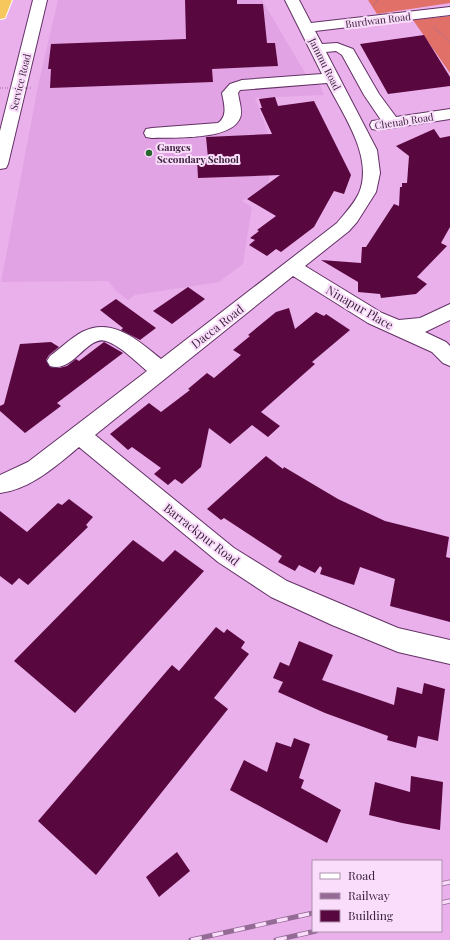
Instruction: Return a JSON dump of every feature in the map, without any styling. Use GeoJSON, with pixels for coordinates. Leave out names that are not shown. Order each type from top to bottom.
{"type":"FeatureCollection","features":[{"type":"Feature","properties":{"kind":"highway"},"geometry":{"type":"LineString","coordinates":[[0,14],[5,0]]}},
{"type":"Feature","properties":{"kind":"highway"},"geometry":{"type":"LineString","coordinates":[[0,14],[9,0]]}},
{"type":"Feature","properties":{"kind":"street","name":"Service Road"},"geometry":{"type":"LineString","coordinates":[[0,164],[40,0]]}},
{"type":"Feature","properties":{"kind":"street","name":"Jammu Road"},"geometry":{"type":"LineString","coordinates":[[292,0],[359,128]]}},
{"type":"Feature","properties":{"kind":"street","name":"Burdwan Road"},"geometry":{"type":"LineString","coordinates":[[306,28],[450,11]]}},
{"type":"Feature","properties":{"kind":"street"},"geometry":{"type":"LineString","coordinates":[[318,51],[335,46],[348,52],[372,95],[392,123]]}},
{"type":"Feature","properties":{"kind":"street"},"geometry":{"type":"LineString","coordinates":[[318,51],[335,64],[343,82],[340,94]]}},
{"type":"Feature","properties":{"kind":"street"},"geometry":{"type":"LineString","coordinates":[[152,133],[217,129],[231,123],[233,117],[230,93],[235,87],[242,85],[332,78]]}},
{"type":"Feature","properties":{"kind":"street","name":"Chenab Road"},"geometry":{"type":"LineString","coordinates":[[359,128],[450,114]]}},
{"type":"Feature","properties":{"kind":"street","name":"Dacca Road"},"geometry":{"type":"LineString","coordinates":[[0,484],[7,483],[36,469],[343,227],[358,210],[372,179],[373,165],[369,150],[359,128]]}},
{"type":"Feature","properties":{"kind":"street","name":"Ninapur Place"},"geometry":{"type":"LineString","coordinates":[[292,267],[375,318],[438,348],[450,358]]}},
{"type":"Feature","properties":{"kind":"street"},"geometry":{"type":"LineString","coordinates":[[395,328],[424,325],[448,313]]}},
{"type":"Feature","properties":{"kind":"street"},"geometry":{"type":"LineString","coordinates":[[57,361],[92,336],[101,333],[116,336],[161,371]]}},
{"type":"Feature","properties":{"kind":"street","name":"Barrackpur Road"},"geometry":{"type":"LineString","coordinates":[[80,434],[226,555],[279,589],[341,617],[398,640],[450,652]]}},
{"type":"Feature","properties":{"kind":"path"},"geometry":{"type":"LineString","coordinates":[[0,88],[31,88]]}},
{"type":"Feature","properties":{"kind":"shaded area","name":"Ganges Secondary School"},"geometry":{"type":"Polygon","coordinates":[[[58,0],[262,0],[310,81],[318,81],[324,95],[255,98],[272,144],[272,162],[268,184],[242,201],[252,207],[243,264],[219,282],[135,295],[128,300],[116,291],[108,281],[1,282],[39,81],[58,0]]]}},
{"type":"Feature","properties":{"kind":"shaded area"},"geometry":{"type":"Polygon","coordinates":[[[368,0],[450,0],[450,3],[377,14],[368,0]]]}},
{"type":"Feature","properties":{"kind":"shaded area"},"geometry":{"type":"Polygon","coordinates":[[[450,16],[450,73],[413,20],[450,16]]]}},
{"type":"Feature","properties":{"kind":"building"},"geometry":{"type":"Polygon","coordinates":[[[185,0],[237,0],[237,4],[263,4],[267,43],[275,43],[278,66],[212,69],[213,82],[50,88],[51,69],[48,69],[51,44],[186,39],[185,0]]]}},
{"type":"Feature","properties":{"kind":"building"},"geometry":{"type":"Polygon","coordinates":[[[424,35],[450,77],[450,86],[388,94],[360,44],[424,35]]]}},
{"type":"Feature","properties":{"kind":"building"},"geometry":{"type":"Polygon","coordinates":[[[275,97],[278,106],[314,101],[351,175],[344,194],[334,191],[314,227],[281,252],[276,249],[267,256],[249,245],[255,240],[250,238],[259,231],[257,230],[276,216],[247,199],[280,175],[198,178],[197,159],[208,158],[206,137],[272,134],[260,108],[262,108],[259,99],[275,97]]]}},
{"type":"Feature","properties":{"kind":"building"},"geometry":{"type":"Polygon","coordinates":[[[434,129],[440,138],[450,136],[450,227],[441,243],[447,246],[417,277],[427,284],[416,294],[381,298],[380,294],[358,292],[358,282],[321,260],[361,263],[362,247],[366,247],[394,204],[399,206],[400,187],[402,187],[402,183],[407,183],[409,156],[396,146],[434,129]]]}},
{"type":"Feature","properties":{"kind":"building"},"geometry":{"type":"Polygon","coordinates":[[[188,287],[205,299],[172,324],[153,311],[188,287]]]}},
{"type":"Feature","properties":{"kind":"building"},"geometry":{"type":"Polygon","coordinates":[[[116,299],[156,328],[140,340],[121,330],[123,328],[100,310],[116,299]]]}},
{"type":"Feature","properties":{"kind":"building"},"geometry":{"type":"Polygon","coordinates":[[[289,308],[295,329],[316,312],[324,316],[326,314],[350,330],[312,362],[315,364],[261,412],[280,426],[268,437],[252,425],[230,444],[209,428],[201,467],[182,484],[175,479],[168,485],[154,474],[161,468],[132,447],[128,450],[110,434],[149,403],[161,412],[190,390],[188,389],[207,373],[214,378],[241,355],[233,350],[250,336],[248,335],[276,312],[289,308]]]}},
{"type":"Feature","properties":{"kind":"building"},"geometry":{"type":"Polygon","coordinates":[[[51,342],[59,347],[49,355],[46,360],[50,367],[59,368],[67,366],[76,359],[79,361],[104,342],[123,353],[57,403],[61,406],[25,433],[0,411],[0,406],[4,404],[20,344],[51,342]]]}},
{"type":"Feature","properties":{"kind":"building"},"geometry":{"type":"Polygon","coordinates":[[[266,456],[283,469],[284,467],[338,499],[385,521],[449,537],[446,557],[450,558],[450,622],[390,606],[395,579],[360,567],[354,585],[320,574],[322,568],[320,566],[315,573],[299,565],[295,571],[278,562],[282,556],[224,518],[221,520],[207,509],[266,456]]]}},
{"type":"Feature","properties":{"kind":"building"},"geometry":{"type":"Polygon","coordinates":[[[69,499],[93,517],[86,525],[88,527],[28,585],[19,578],[12,585],[0,576],[0,511],[27,532],[58,503],[62,505],[69,499]]]}},
{"type":"Feature","properties":{"kind":"building"},"geometry":{"type":"Polygon","coordinates":[[[133,540],[163,562],[175,550],[204,571],[75,713],[14,661],[133,540]]]}},
{"type":"Feature","properties":{"kind":"building"},"geometry":{"type":"Polygon","coordinates":[[[216,627],[224,633],[227,629],[245,642],[241,648],[249,654],[214,698],[228,709],[96,875],[38,821],[172,665],[179,671],[216,627]]]}},
{"type":"Feature","properties":{"kind":"building"},"geometry":{"type":"Polygon","coordinates":[[[299,641],[333,655],[322,680],[394,705],[397,687],[422,694],[424,683],[445,689],[438,741],[418,736],[416,748],[387,740],[388,736],[325,713],[278,692],[283,682],[273,678],[280,662],[289,666],[299,641]]]}},
{"type":"Feature","properties":{"kind":"building"},"geometry":{"type":"Polygon","coordinates":[[[294,738],[310,744],[299,778],[304,780],[301,788],[341,810],[327,843],[230,790],[244,760],[267,772],[276,742],[291,747],[294,738]]]}},
{"type":"Feature","properties":{"kind":"building"},"geometry":{"type":"Polygon","coordinates":[[[411,776],[443,782],[440,830],[369,815],[375,782],[410,792],[411,776]]]}},
{"type":"Feature","properties":{"kind":"building"},"geometry":{"type":"Polygon","coordinates":[[[177,852],[190,871],[159,897],[146,877],[177,852]]]}},
{"type":"Feature","properties":{"kind":"railway"},"geometry":{"type":"LineString","coordinates":[[442,884],[450,882]]}},
{"type":"Feature","properties":{"kind":"railway"},"geometry":{"type":"LineString","coordinates":[[442,903],[450,901]]}},
{"type":"Feature","properties":{"kind":"railway"},"geometry":{"type":"LineString","coordinates":[[191,940],[312,913]]}},
{"type":"Feature","properties":{"kind":"railway"},"geometry":{"type":"LineString","coordinates":[[276,940],[312,932]]}},
{"type":"Feature","properties":{"kind":"place","name":"Ganges Secondary School"},"geometry":{"type":"Point","coordinates":[149,153]}}]}
